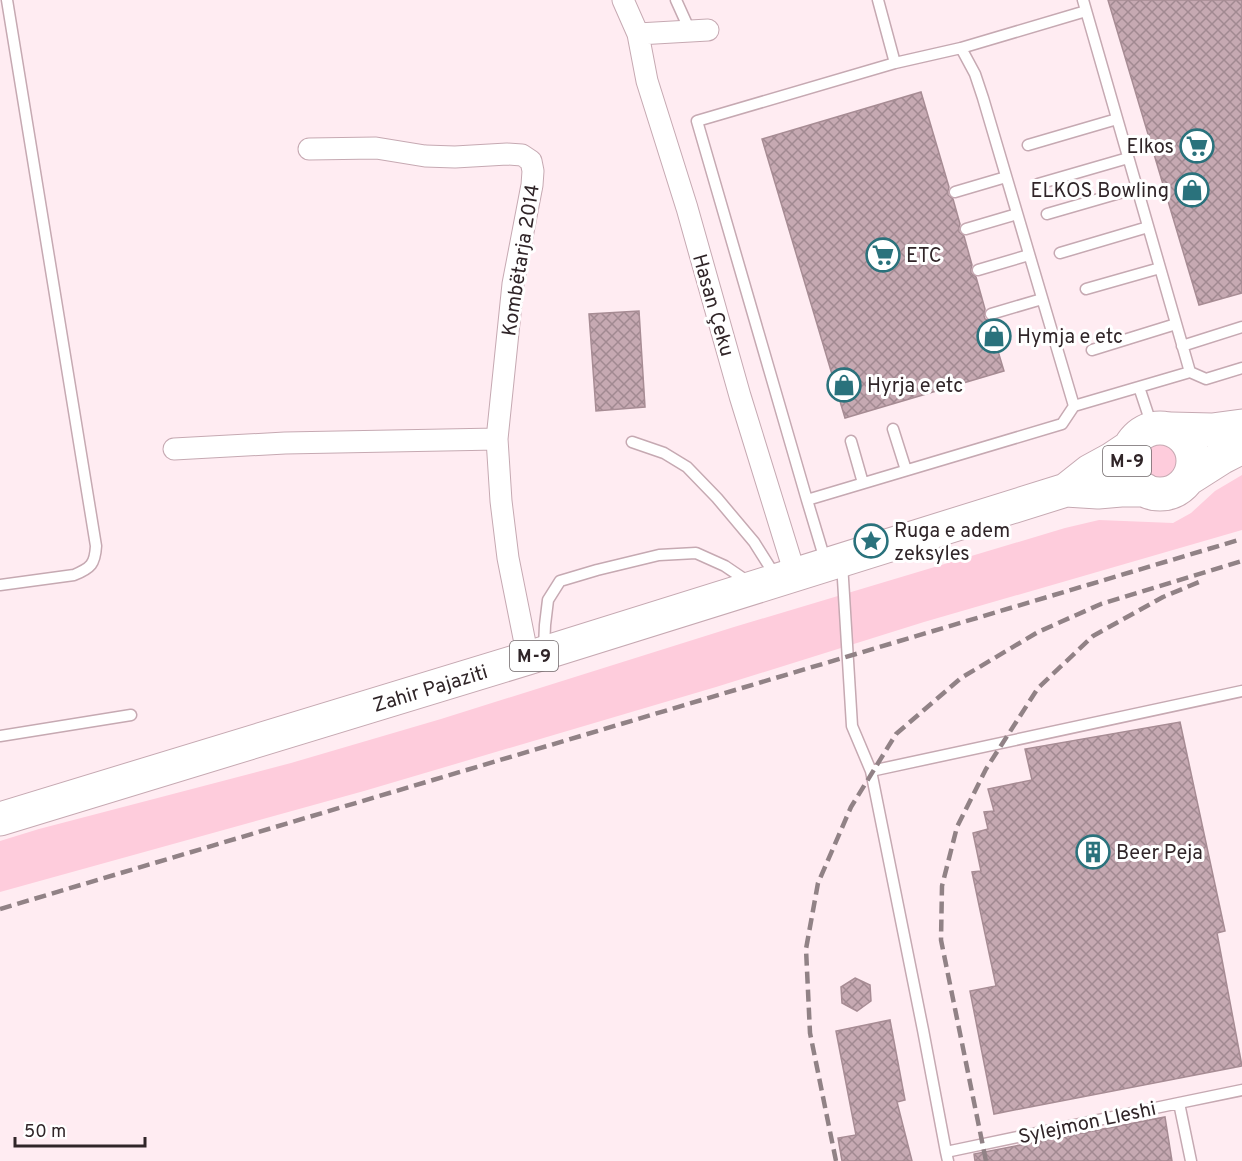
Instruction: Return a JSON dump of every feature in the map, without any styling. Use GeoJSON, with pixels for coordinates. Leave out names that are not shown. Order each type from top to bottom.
{"type":"FeatureCollection","features":[{"type":"Feature","properties":{"kind":"main road","name":"M-9"},"geometry":{"type":"LineString","coordinates":[[1151,435],[1182,435],[1188,442],[1194,460],[1192,470],[1182,486],[1164,494],[1145,490],[1131,477],[1128,468],[1127,458],[1151,435],[1242,426]]}},
{"type":"Feature","properties":{"kind":"main road","name":"Zahir Pajaziti"},"geometry":{"type":"LineString","coordinates":[[1066,490],[1090,471],[1151,435]]}},
{"type":"Feature","properties":{"kind":"main road","name":"M-9"},"geometry":{"type":"LineString","coordinates":[[1188,478],[1242,447]]}},
{"type":"Feature","properties":{"kind":"main road","name":"Zahir Pajaziti"},"geometry":{"type":"LineString","coordinates":[[0,819],[536,656],[1066,490],[1098,492],[1145,490]]}},
{"type":"Feature","properties":{"kind":"street","name":"Hasan Çeku"},"geometry":{"type":"LineString","coordinates":[[622,0],[638,34],[647,81],[687,208],[740,396],[776,580]]}},
{"type":"Feature","properties":{"kind":"street"},"geometry":{"type":"LineString","coordinates":[[638,34],[699,31]]}},
{"type":"Feature","properties":{"kind":"street","name":"Kombëtarja 2014"},"geometry":{"type":"LineString","coordinates":[[309,149],[376,148],[425,156],[455,157],[507,154],[522,155],[531,161],[532,185],[513,284],[497,439],[508,558],[536,656]]}},
{"type":"Feature","properties":{"kind":"street"},"geometry":{"type":"LineString","coordinates":[[174,450],[285,443],[497,439]]}},
{"type":"Feature","properties":{"kind":"lane"},"geometry":{"type":"LineString","coordinates":[[0,585],[85,571],[92,565],[96,546],[7,0]]}},
{"type":"Feature","properties":{"kind":"lane"},"geometry":{"type":"LineString","coordinates":[[676,0],[699,31]]}},
{"type":"Feature","properties":{"kind":"lane"},"geometry":{"type":"LineString","coordinates":[[878,0],[895,63]]}},
{"type":"Feature","properties":{"kind":"lane"},"geometry":{"type":"LineString","coordinates":[[947,1156],[871,771],[852,726],[834,562],[807,500],[696,121],[895,63],[961,48],[1084,5],[1190,372]]}},
{"type":"Feature","properties":{"kind":"lane"},"geometry":{"type":"LineString","coordinates":[[961,48],[975,74],[1074,406]]}},
{"type":"Feature","properties":{"kind":"lane"},"geometry":{"type":"LineString","coordinates":[[1028,145],[1117,119]]}},
{"type":"Feature","properties":{"kind":"lane"},"geometry":{"type":"LineString","coordinates":[[1038,184],[1128,158]]}},
{"type":"Feature","properties":{"kind":"lane"},"geometry":{"type":"LineString","coordinates":[[955,192],[1006,177]]}},
{"type":"Feature","properties":{"kind":"lane"},"geometry":{"type":"LineString","coordinates":[[1047,214],[1137,188]]}},
{"type":"Feature","properties":{"kind":"lane"},"geometry":{"type":"LineString","coordinates":[[966,229],[1017,214]]}},
{"type":"Feature","properties":{"kind":"lane"},"geometry":{"type":"LineString","coordinates":[[1060,253],[1148,227]]}},
{"type":"Feature","properties":{"kind":"lane"},"geometry":{"type":"LineString","coordinates":[[978,270],[1029,255]]}},
{"type":"Feature","properties":{"kind":"lane"},"geometry":{"type":"LineString","coordinates":[[1086,290],[1160,268]]}},
{"type":"Feature","properties":{"kind":"lane"},"geometry":{"type":"LineString","coordinates":[[991,314],[1042,299]]}},
{"type":"Feature","properties":{"kind":"lane"},"geometry":{"type":"LineString","coordinates":[[1092,350],[1176,324]]}},
{"type":"Feature","properties":{"kind":"lane"},"geometry":{"type":"LineString","coordinates":[[1182,346],[1242,327]]}},
{"type":"Feature","properties":{"kind":"lane"},"geometry":{"type":"LineString","coordinates":[[807,500],[1062,424],[1074,406],[1190,372],[1206,379],[1242,368]]}},
{"type":"Feature","properties":{"kind":"lane"},"geometry":{"type":"LineString","coordinates":[[1139,387],[1151,435]]}},
{"type":"Feature","properties":{"kind":"lane"},"geometry":{"type":"LineString","coordinates":[[893,429],[906,470]]}},
{"type":"Feature","properties":{"kind":"lane"},"geometry":{"type":"LineString","coordinates":[[851,441],[863,483]]}},
{"type":"Feature","properties":{"kind":"lane"},"geometry":{"type":"LineString","coordinates":[[632,442],[664,453],[687,467],[754,542],[776,580]]}},
{"type":"Feature","properties":{"kind":"lane"},"geometry":{"type":"LineString","coordinates":[[536,656],[545,625],[548,600],[560,581],[588,572],[659,555],[696,553],[725,566],[776,580]]}},
{"type":"Feature","properties":{"kind":"lane"},"geometry":{"type":"LineString","coordinates":[[871,771],[1242,691]]}},
{"type":"Feature","properties":{"kind":"lane"},"geometry":{"type":"LineString","coordinates":[[0,736],[132,715]]}},
{"type":"Feature","properties":{"kind":"lane"},"geometry":{"type":"LineString","coordinates":[[1179,1103],[1242,1090]]}},
{"type":"Feature","properties":{"kind":"lane","name":"Sylejmon Lleshi"},"geometry":{"type":"LineString","coordinates":[[947,1156],[1179,1103],[1191,1161]]}},
{"type":"Feature","properties":{"kind":"shaded area"},"geometry":{"type":"Polygon","coordinates":[[[1160,441],[1173,447],[1179,460],[1173,473],[1160,479],[1147,473],[1141,460],[1147,447],[1160,441]]]}},
{"type":"Feature","properties":{"kind":"shaded area"},"geometry":{"type":"Polygon","coordinates":[[[1242,475],[1242,530],[924,622],[716,687],[364,791],[0,892],[0,841],[291,763],[441,719],[734,627],[1065,528],[1099,520],[1173,523],[1191,513],[1215,491],[1242,475]]]}},
{"type":"Feature","properties":{"kind":"building","name":"Elkos"},"geometry":{"type":"Polygon","coordinates":[[[1108,0],[1242,0],[1242,293],[1199,305],[1108,0]]]}},
{"type":"Feature","properties":{"kind":"building","name":"ETC"},"geometry":{"type":"Polygon","coordinates":[[[921,92],[949,187],[948,195],[953,199],[960,224],[959,232],[964,236],[972,265],[971,273],[976,277],[985,309],[984,316],[989,321],[1004,371],[845,418],[762,139],[921,92]]]}},
{"type":"Feature","properties":{"kind":"building"},"geometry":{"type":"Polygon","coordinates":[[[639,311],[645,407],[596,411],[589,314],[639,311]]]}},
{"type":"Feature","properties":{"kind":"building"},"geometry":{"type":"Polygon","coordinates":[[[1180,722],[1225,931],[1217,933],[1242,1066],[994,1114],[970,991],[996,986],[972,872],[981,871],[973,833],[988,829],[984,812],[994,811],[988,789],[1032,780],[1025,749],[1180,722]]]}},
{"type":"Feature","properties":{"kind":"building"},"geometry":{"type":"Polygon","coordinates":[[[855,978],[870,985],[871,1001],[857,1011],[842,1003],[841,987],[855,978]]]}},
{"type":"Feature","properties":{"kind":"building"},"geometry":{"type":"Polygon","coordinates":[[[890,1020],[905,1100],[897,1102],[912,1161],[842,1161],[838,1138],[856,1135],[836,1031],[890,1020]]]}},
{"type":"Feature","properties":{"kind":"building"},"geometry":{"type":"Polygon","coordinates":[[[1165,1117],[1172,1161],[975,1161],[974,1154],[1165,1117]]]}},
{"type":"Feature","properties":{"kind":"railway"},"geometry":{"type":"LineString","coordinates":[[0,909],[1242,539]]}},
{"type":"Feature","properties":{"kind":"railway"},"geometry":{"type":"LineString","coordinates":[[836,1161],[810,1033],[806,949],[818,883],[851,807],[896,734],[961,678],[1038,632],[1101,604],[1242,561]]}},
{"type":"Feature","properties":{"kind":"railway"},"geometry":{"type":"LineString","coordinates":[[986,1161],[941,940],[942,886],[957,827],[986,769],[1038,688],[1093,636],[1163,597],[1204,580]]}},
{"type":"Feature","properties":{"kind":"place","name":"Elkos"},"geometry":{"type":"Point","coordinates":[1197,146]}},
{"type":"Feature","properties":{"kind":"place","name":"ELKOS Bowling"},"geometry":{"type":"Point","coordinates":[1192,190]}},
{"type":"Feature","properties":{"kind":"place","name":"ETC"},"geometry":{"type":"Point","coordinates":[883,255]}},
{"type":"Feature","properties":{"kind":"place","name":"Hymja e etc"},"geometry":{"type":"Point","coordinates":[994,336]}},
{"type":"Feature","properties":{"kind":"place","name":"Hyrja e etc"},"geometry":{"type":"Point","coordinates":[844,385]}},
{"type":"Feature","properties":{"kind":"place","name":"Ruga e adem zeksyles"},"geometry":{"type":"Point","coordinates":[871,541]}},
{"type":"Feature","properties":{"kind":"place","name":"Beer Peja"},"geometry":{"type":"Point","coordinates":[1093,852]}}]}
